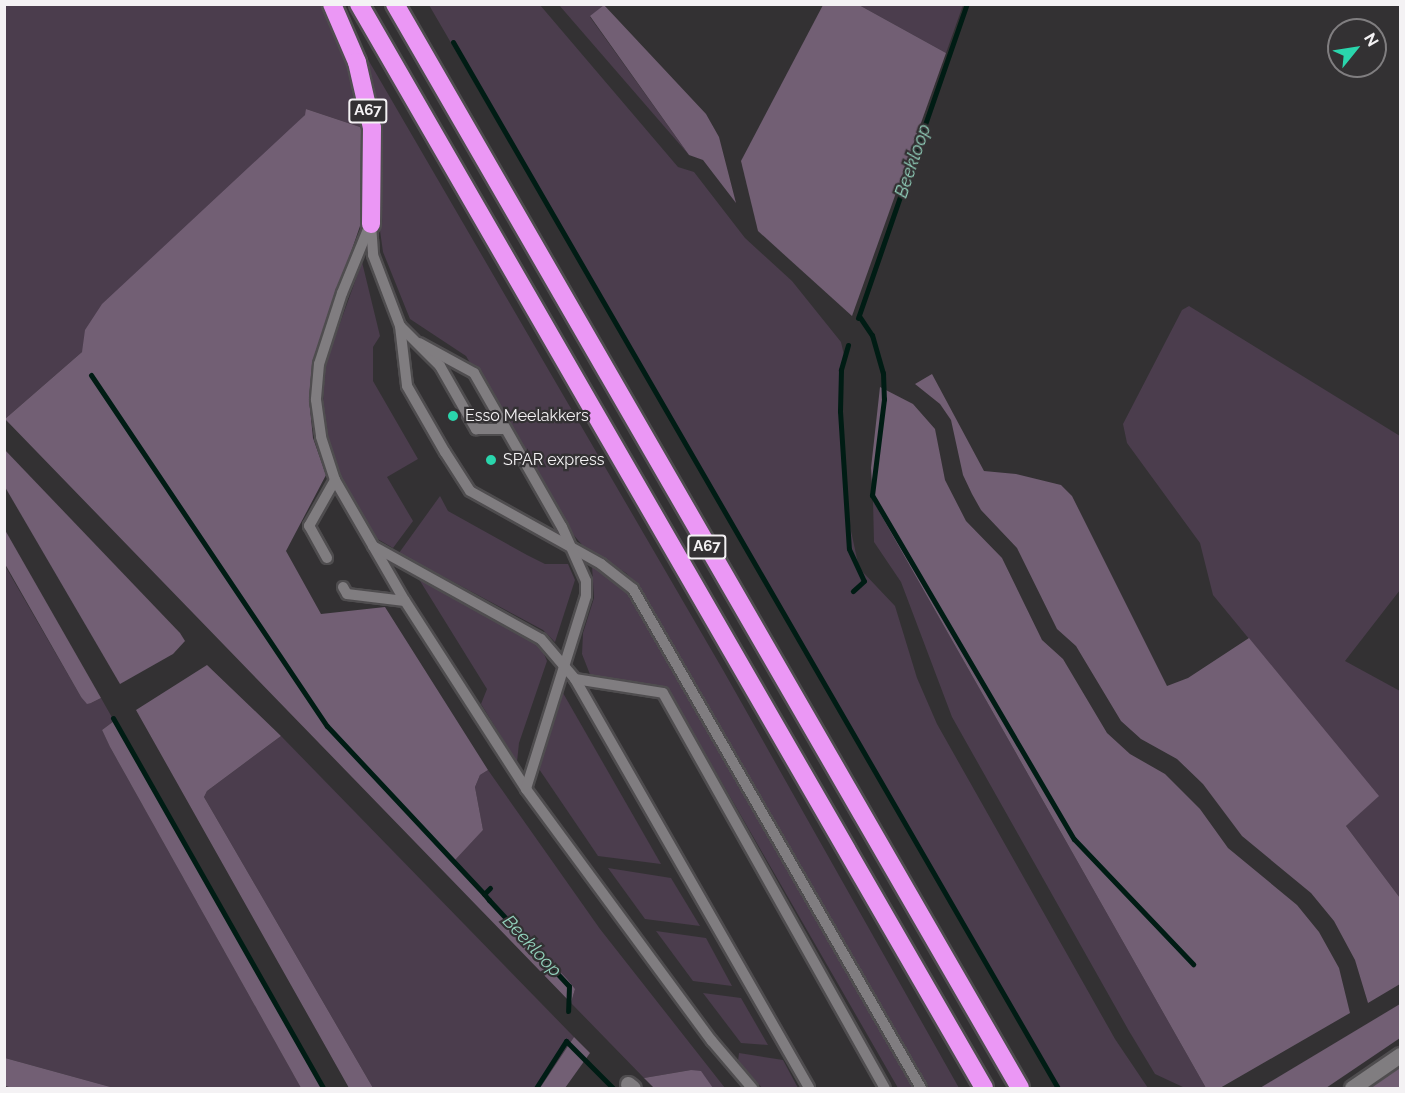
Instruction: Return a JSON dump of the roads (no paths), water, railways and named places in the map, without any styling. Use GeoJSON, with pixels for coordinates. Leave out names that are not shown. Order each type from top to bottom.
{"type":"FeatureCollection","features":[{"type":"Feature","properties":{"kind":"highway","name":"A67"},"geometry":{"type":"LineString","coordinates":[[332,4],[357,62],[372,128],[371,224]]}},
{"type":"Feature","properties":{"kind":"highway","name":"A67"},"geometry":{"type":"LineString","coordinates":[[359,4],[984,1089]]}},
{"type":"Feature","properties":{"kind":"highway","name":"A67"},"geometry":{"type":"LineString","coordinates":[[395,4],[1020,1089]]}},
{"type":"Feature","properties":{"kind":"street"},"geometry":{"type":"LineString","coordinates":[[1352,1089],[1401,1055]]}},
{"type":"Feature","properties":{"kind":"lane","name":"A67"},"geometry":{"type":"LineString","coordinates":[[371,224],[373,255],[400,326],[407,386],[470,491],[575,552],[601,564],[633,589],[921,1089]]}},
{"type":"Feature","properties":{"kind":"lane","name":"A67"},"geometry":{"type":"LineString","coordinates":[[371,224],[342,293],[319,364],[316,399],[321,437],[335,480],[405,601],[526,789],[664,978],[752,1089]]}},
{"type":"Feature","properties":{"kind":"lane","name":"A67"},"geometry":{"type":"LineString","coordinates":[[400,326],[440,366],[476,429],[505,429]]}},
{"type":"Feature","properties":{"kind":"lane","name":"A67"},"geometry":{"type":"LineString","coordinates":[[419,343],[474,373],[575,552],[586,581],[586,596],[526,789]]}},
{"type":"Feature","properties":{"kind":"lane"},"geometry":{"type":"LineString","coordinates":[[327,558],[309,526],[335,480]]}},
{"type":"Feature","properties":{"kind":"lane"},"geometry":{"type":"LineString","coordinates":[[372,546],[541,639],[575,679],[809,1089]]}},
{"type":"Feature","properties":{"kind":"lane"},"geometry":{"type":"LineString","coordinates":[[343,586],[347,594],[405,601]]}},
{"type":"Feature","properties":{"kind":"lane"},"geometry":{"type":"LineString","coordinates":[[575,679],[663,693],[885,1089]]}},
{"type":"Feature","properties":{"kind":"waterway","name":"Beekloop"},"geometry":{"type":"LineString","coordinates":[[858,318],[967,4]]}},
{"type":"Feature","properties":{"kind":"waterway"},"geometry":{"type":"LineString","coordinates":[[453,42],[1058,1088]]}},
{"type":"Feature","properties":{"kind":"waterway"},"geometry":{"type":"LineString","coordinates":[[859,316],[872,335],[883,373],[884,399],[872,495],[1074,839],[1193,964]]}},
{"type":"Feature","properties":{"kind":"waterway","name":"Beekloop"},"geometry":{"type":"LineString","coordinates":[[848,345],[841,370],[840,411],[849,549],[864,581],[853,591]]}},
{"type":"Feature","properties":{"kind":"waterway"},"geometry":{"type":"LineString","coordinates":[[91,375],[327,726],[484,894]]}},
{"type":"Feature","properties":{"kind":"waterway"},"geometry":{"type":"LineString","coordinates":[[113,718],[323,1088]]}},
{"type":"Feature","properties":{"kind":"waterway","name":"Beekloop"},"geometry":{"type":"LineString","coordinates":[[490,888],[484,894],[569,986],[568,1011]]}},
{"type":"Feature","properties":{"kind":"waterway"},"geometry":{"type":"LineString","coordinates":[[536,1088],[566,1041],[613,1088]]}},
{"type":"Feature","properties":{"kind":"place","name":"Esso Meelakkers"},"geometry":{"type":"Point","coordinates":[453,416]}},
{"type":"Feature","properties":{"kind":"place","name":"SPAR express"},"geometry":{"type":"Point","coordinates":[491,460]}}]}
